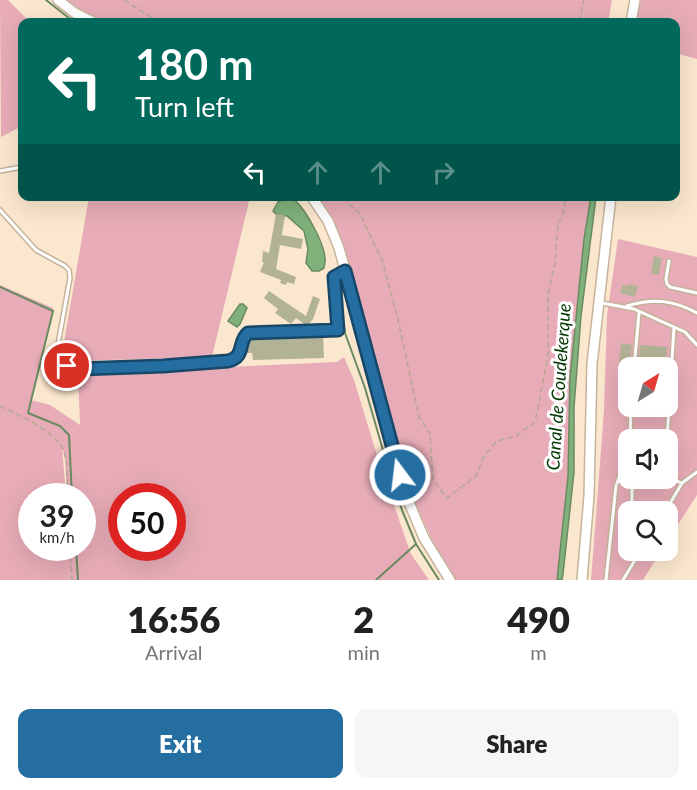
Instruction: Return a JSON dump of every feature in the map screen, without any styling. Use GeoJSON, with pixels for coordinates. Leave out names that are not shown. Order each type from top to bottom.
{"type":"FeatureCollection","features":[{"type":"Feature","properties":{"kind":"main road"},"geometry":{"type":"LineString","coordinates":[[58,0],[85,18]]}},
{"type":"Feature","properties":{"kind":"main road"},"geometry":{"type":"LineString","coordinates":[[632,18],[635,0]]}},
{"type":"Feature","properties":{"kind":"main road"},"geometry":{"type":"LineString","coordinates":[[313,201],[331,227],[345,271],[408,500],[428,545],[450,580]]}},
{"type":"Feature","properties":{"kind":"main road"},"geometry":{"type":"LineString","coordinates":[[582,580],[589,504],[592,372],[609,201]]}},
{"type":"Feature","properties":{"kind":"street"},"geometry":{"type":"LineString","coordinates":[[338,330],[334,277],[345,271]]}},
{"type":"Feature","properties":{"kind":"lane"},"geometry":{"type":"LineString","coordinates":[[0,171],[18,168]]}},
{"type":"Feature","properties":{"kind":"lane"},"geometry":{"type":"LineString","coordinates":[[0,210],[36,250],[63,263],[69,270],[70,278],[57,350],[62,362],[71,368],[163,366],[228,361],[234,360],[240,354],[243,337],[248,333],[338,330]]}},
{"type":"Feature","properties":{"kind":"lane"},"geometry":{"type":"LineString","coordinates":[[669,261],[667,284],[670,287],[697,293]]}},
{"type":"Feature","properties":{"kind":"lane"},"geometry":{"type":"LineString","coordinates":[[625,306],[646,300],[657,300],[697,313]]}},
{"type":"Feature","properties":{"kind":"lane"},"geometry":{"type":"LineString","coordinates":[[599,302],[625,306],[674,327],[689,335],[697,345]]}},
{"type":"Feature","properties":{"kind":"lane"},"geometry":{"type":"LineString","coordinates":[[635,357],[639,312]]}},
{"type":"Feature","properties":{"kind":"lane"},"geometry":{"type":"LineString","coordinates":[[668,429],[674,327]]}},
{"type":"Feature","properties":{"kind":"lane"},"geometry":{"type":"LineString","coordinates":[[671,501],[682,483],[697,472]]}},
{"type":"Feature","properties":{"kind":"lane"},"geometry":{"type":"LineString","coordinates":[[606,580],[615,486],[618,480]]}},
{"type":"Feature","properties":{"kind":"lane"},"geometry":{"type":"LineString","coordinates":[[678,482],[682,483]]}},
{"type":"Feature","properties":{"kind":"lane"},"geometry":{"type":"LineString","coordinates":[[623,580],[635,561]]}},
{"type":"Feature","properties":{"kind":"path"},"geometry":{"type":"LineString","coordinates":[[124,0],[152,18]]}},
{"type":"Feature","properties":{"kind":"path"},"geometry":{"type":"LineString","coordinates":[[580,18],[584,0]]}},
{"type":"Feature","properties":{"kind":"path"},"geometry":{"type":"LineString","coordinates":[[347,201],[360,214],[382,260],[398,315],[419,417],[430,434],[433,480],[447,498],[476,476],[483,458],[497,441],[516,436],[535,422],[548,356],[548,294],[555,262],[558,224],[564,212],[565,201]]}},
{"type":"Feature","properties":{"kind":"path"},"geometry":{"type":"LineString","coordinates":[[0,406],[34,424],[60,445],[65,459],[67,483]]}},
{"type":"Feature","properties":{"kind":"path"},"geometry":{"type":"LineString","coordinates":[[71,561],[72,580]]}},
{"type":"Feature","properties":{"kind":"shaded area"},"geometry":{"type":"Polygon","coordinates":[[[0,0],[8,0],[26,18],[18,18],[18,128],[1,137],[0,0]]]}},
{"type":"Feature","properties":{"kind":"shaded area"},"geometry":{"type":"Polygon","coordinates":[[[66,0],[612,0],[609,18],[92,17],[66,0]]]}},
{"type":"Feature","properties":{"kind":"shaded area"},"geometry":{"type":"Polygon","coordinates":[[[641,0],[697,0],[697,59],[680,54],[680,18],[637,18],[641,0]]]}},
{"type":"Feature","properties":{"kind":"shaded area"},"geometry":{"type":"Polygon","coordinates":[[[88,201],[249,201],[212,357],[75,361],[63,348],[88,201]]]}},
{"type":"Feature","properties":{"kind":"shaded area"},"geometry":{"type":"Polygon","coordinates":[[[295,201],[307,215],[324,251],[324,268],[312,271],[306,263],[308,249],[304,231],[287,216],[276,214],[273,211],[278,202],[295,201]]]}},
{"type":"Feature","properties":{"kind":"shaded area"},"geometry":{"type":"Polygon","coordinates":[[[320,201],[590,201],[584,239],[570,378],[568,476],[557,580],[455,580],[435,547],[413,498],[340,236],[320,201]]]}},
{"type":"Feature","properties":{"kind":"shaded area"},"geometry":{"type":"Polygon","coordinates":[[[590,201],[595,201],[581,316],[574,407],[574,472],[563,574],[562,580],[557,580],[568,476],[570,378],[584,239],[590,201]]]}},
{"type":"Feature","properties":{"kind":"shaded area"},"geometry":{"type":"Polygon","coordinates":[[[618,239],[697,257],[697,495],[678,524],[678,501],[618,501],[618,561],[655,561],[643,580],[591,580],[604,410],[607,315],[618,239]]]}},
{"type":"Feature","properties":{"kind":"shaded area"},"geometry":{"type":"Polygon","coordinates":[[[0,285],[53,308],[31,400],[50,405],[80,425],[78,374],[337,362],[344,357],[354,380],[411,554],[429,580],[0,580],[0,285]]]}},
{"type":"Feature","properties":{"kind":"shaded area"},"geometry":{"type":"Polygon","coordinates":[[[240,304],[247,308],[237,327],[228,321],[240,304]]]}},
{"type":"Feature","properties":{"kind":"building"},"geometry":{"type":"Polygon","coordinates":[[[276,214],[285,215],[282,235],[303,239],[301,249],[280,245],[276,269],[296,277],[294,284],[280,283],[281,280],[260,272],[264,262],[262,262],[263,251],[269,253],[276,214]]]}},
{"type":"Feature","properties":{"kind":"building"},"geometry":{"type":"Polygon","coordinates":[[[654,256],[662,258],[659,275],[651,274],[654,256]]]}},
{"type":"Feature","properties":{"kind":"building"},"geometry":{"type":"Polygon","coordinates":[[[628,284],[638,286],[635,297],[620,293],[622,285],[628,286],[628,284]]]}},
{"type":"Feature","properties":{"kind":"building"},"geometry":{"type":"Polygon","coordinates":[[[269,291],[306,316],[313,296],[320,299],[313,319],[307,326],[296,318],[291,324],[275,313],[278,309],[264,298],[269,291]]]}},
{"type":"Feature","properties":{"kind":"building"},"geometry":{"type":"Polygon","coordinates":[[[323,334],[324,358],[253,360],[252,353],[247,353],[246,339],[250,337],[323,334]]]}},
{"type":"Feature","properties":{"kind":"building"},"geometry":{"type":"Polygon","coordinates":[[[621,343],[632,345],[630,357],[620,357],[621,343]]]}},
{"type":"Feature","properties":{"kind":"building"},"geometry":{"type":"Polygon","coordinates":[[[640,345],[667,347],[666,357],[639,357],[640,345]]]}},
{"type":"Feature","properties":{"kind":"waterway"},"geometry":{"type":"LineString","coordinates":[[46,0],[69,18]]}},
{"type":"Feature","properties":{"kind":"waterway"},"geometry":{"type":"LineString","coordinates":[[0,287],[53,311],[28,413],[60,426],[69,435],[71,483]]}},
{"type":"Feature","properties":{"kind":"waterway"},"geometry":{"type":"LineString","coordinates":[[341,306],[345,333],[365,388],[402,510],[416,544],[439,580]]}},
{"type":"Feature","properties":{"kind":"waterway"},"geometry":{"type":"LineString","coordinates":[[376,580],[416,544]]}},
{"type":"Feature","properties":{"kind":"waterway"},"geometry":{"type":"LineString","coordinates":[[77,561],[78,580]]}},
{"type":"Feature","properties":{"kind":"route"},"geometry":{"type":"LineString","coordinates":[[67,366],[78,369],[228,361],[238,357],[242,349],[243,337],[248,333],[338,330],[334,277],[345,271],[400,475]]}},
{"type":"Feature","properties":{"kind":"water label","name":"Canal de Coudekerque"},"geometry":{"type":"Point","coordinates":[559,387]}}]}
